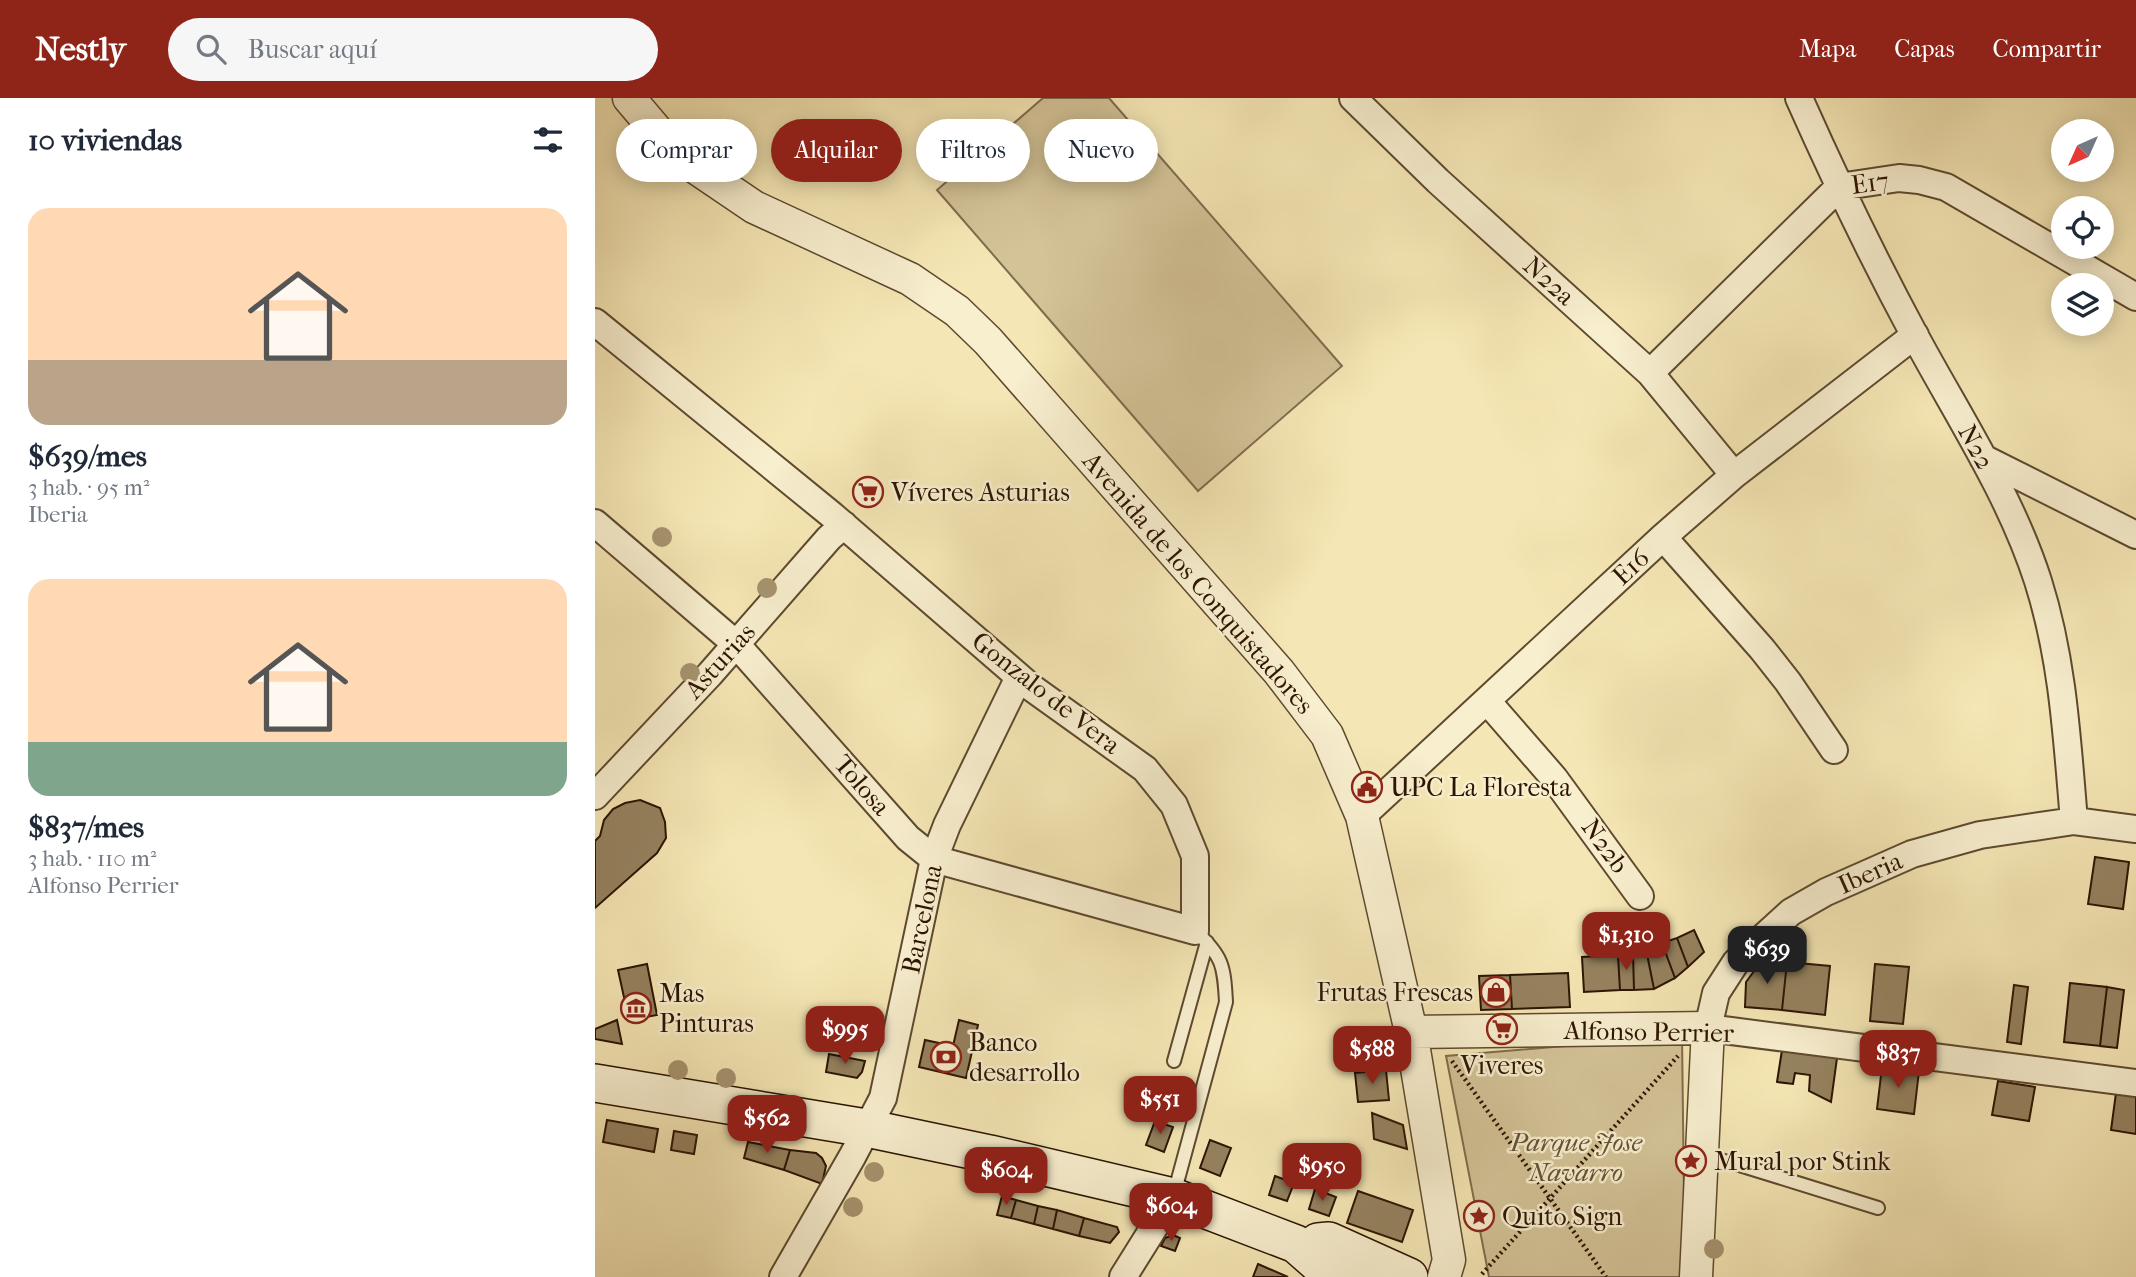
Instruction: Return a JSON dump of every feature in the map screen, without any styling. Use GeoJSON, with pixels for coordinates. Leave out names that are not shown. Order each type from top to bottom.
{"type":"FeatureCollection","features":[{"type":"Feature","properties":{"kind":"main road"},"geometry":{"type":"LineString","coordinates":[[595,1083],[866,1128],[1173,1197],[1296,1244],[1321,1266],[1349,1277]]}},
{"type":"Feature","properties":{"kind":"main road"},"geometry":{"type":"LineString","coordinates":[[1296,1244],[1329,1241],[1394,1273]]}},
{"type":"Feature","properties":{"kind":"street","name":"Avenida de los Conquistadores"},"geometry":{"type":"LineString","coordinates":[[629,98],[661,137],[695,167],[754,207],[910,279],[957,311],[988,341],[1279,672],[1327,735],[1362,816],[1411,1032],[1449,1260],[1444,1277]]}},
{"type":"Feature","properties":{"kind":"street","name":"N22a"},"geometry":{"type":"LineString","coordinates":[[1353,98],[1438,181],[1650,373],[1734,475]]}},
{"type":"Feature","properties":{"kind":"street","name":"N22"},"geometry":{"type":"LineString","coordinates":[[1799,98],[1839,187],[1915,335],[1983,458],[2028,552],[2053,634],[2063,688],[2074,821]]}},
{"type":"Feature","properties":{"kind":"street","name":"E17"},"geometry":{"type":"LineString","coordinates":[[1650,373],[1839,187],[1899,178],[1947,187],[2136,297]]}},
{"type":"Feature","properties":{"kind":"street","name":"Gonzalo de Vera"},"geometry":{"type":"LineString","coordinates":[[595,322],[843,525],[1019,677],[1145,769],[1174,805],[1195,856],[1201,937]]}},
{"type":"Feature","properties":{"kind":"street","name":"E16"},"geometry":{"type":"LineString","coordinates":[[1362,816],[1663,537],[1734,475],[1915,335]]}},
{"type":"Feature","properties":{"kind":"street"},"geometry":{"type":"LineString","coordinates":[[1983,458],[2136,535]]}},
{"type":"Feature","properties":{"kind":"street","name":"Tolosa"},"geometry":{"type":"LineString","coordinates":[[595,523],[736,643],[908,838],[935,859],[1201,937]]}},
{"type":"Feature","properties":{"kind":"street","name":"Asturias"},"geometry":{"type":"LineString","coordinates":[[595,796],[843,525]]}},
{"type":"Feature","properties":{"kind":"street"},"geometry":{"type":"LineString","coordinates":[[1663,537],[1762,649],[1834,750]]}},
{"type":"Feature","properties":{"kind":"street","name":"Barcelona"},"geometry":{"type":"LineString","coordinates":[[783,1277],[883,1098],[935,859],[947,825],[1019,677]]}},
{"type":"Feature","properties":{"kind":"street","name":"N22b"},"geometry":{"type":"LineString","coordinates":[[1487,701],[1554,778],[1640,896]]}},
{"type":"Feature","properties":{"kind":"street","name":"Iberia"},"geometry":{"type":"LineString","coordinates":[[1696,1277],[1708,1028],[1716,993],[1736,962],[1779,922],[1804,904],[1934,846],[1980,835],[2074,821],[2136,829]]}},
{"type":"Feature","properties":{"kind":"street","name":"Alfonso Perrier"},"geometry":{"type":"LineString","coordinates":[[1411,1032],[1708,1028],[2136,1083]]}},
{"type":"Feature","properties":{"kind":"street"},"geometry":{"type":"LineString","coordinates":[[1123,1277],[1173,1197]]}},
{"type":"Feature","properties":{"kind":"lane"},"geometry":{"type":"LineString","coordinates":[[1174,1061],[1201,937]]}},
{"type":"Feature","properties":{"kind":"lane","name":"Gonzalo de Vera"},"geometry":{"type":"LineString","coordinates":[[1173,1197],[1226,1002],[1224,976],[1216,949],[1201,937]]}},
{"type":"Feature","properties":{"kind":"lane"},"geometry":{"type":"LineString","coordinates":[[1702,1156],[1878,1208]]}},
{"type":"Feature","properties":{"kind":"path"},"geometry":{"type":"LineString","coordinates":[[1482,1274],[1683,1051]]}},
{"type":"Feature","properties":{"kind":"path"},"geometry":{"type":"LineString","coordinates":[[1451,1060],[1606,1277]]}},
{"type":"Feature","properties":{"kind":"green space"},"geometry":{"type":"Polygon","coordinates":[[[1043,98],[1109,98],[1127,119],[1044,119],[1044,182],[1158,182],[1158,154],[1342,366],[1198,491],[937,190],[946,182],[1030,182],[1030,119],[1019,119],[1043,98]]]}},
{"type":"Feature","properties":{"kind":"green space","name":"Parque Jose Navarro"},"geometry":{"type":"Polygon","coordinates":[[[1682,1036],[1685,1277],[1489,1277],[1446,1056],[1682,1036]]]}},
{"type":"Feature","properties":{"kind":"building"},"geometry":{"type":"Polygon","coordinates":[[[640,800],[660,808],[665,822],[666,838],[657,853],[595,908],[595,841],[600,836],[604,820],[613,809],[640,800]]]}},
{"type":"Feature","properties":{"kind":"building"},"geometry":{"type":"Polygon","coordinates":[[[2095,857],[2129,862],[2123,909],[2088,904],[2095,857]]]}},
{"type":"Feature","properties":{"kind":"building"},"geometry":{"type":"Polygon","coordinates":[[[1694,930],[1704,952],[1688,967],[1677,938],[1694,930]]]}},
{"type":"Feature","properties":{"kind":"building"},"geometry":{"type":"Polygon","coordinates":[[[1677,938],[1688,967],[1675,978],[1662,943],[1677,938]]]}},
{"type":"Feature","properties":{"kind":"building"},"geometry":{"type":"Polygon","coordinates":[[[1662,943],[1675,978],[1654,989],[1646,949],[1662,943]]]}},
{"type":"Feature","properties":{"kind":"building"},"geometry":{"type":"Polygon","coordinates":[[[1646,949],[1654,989],[1634,990],[1633,954],[1646,949]]]}},
{"type":"Feature","properties":{"kind":"building"},"geometry":{"type":"Polygon","coordinates":[[[1633,954],[1634,990],[1620,990],[1618,955],[1633,954]]]}},
{"type":"Feature","properties":{"kind":"building"},"geometry":{"type":"Polygon","coordinates":[[[1618,955],[1620,990],[1584,992],[1582,957],[1618,955]]]}},
{"type":"Feature","properties":{"kind":"building"},"geometry":{"type":"Polygon","coordinates":[[[1763,959],[1787,962],[1782,1010],[1745,1007],[1746,982],[1763,959]]]}},
{"type":"Feature","properties":{"kind":"building"},"geometry":{"type":"Polygon","coordinates":[[[1787,962],[1830,966],[1825,1015],[1782,1010],[1787,962]]]}},
{"type":"Feature","properties":{"kind":"building"},"geometry":{"type":"Polygon","coordinates":[[[647,964],[657,1015],[629,1020],[618,970],[647,964]]]}},
{"type":"Feature","properties":{"kind":"building"},"geometry":{"type":"Polygon","coordinates":[[[1875,964],[1909,967],[1903,1024],[1870,1021],[1875,964]]]}},
{"type":"Feature","properties":{"kind":"building"},"geometry":{"type":"Polygon","coordinates":[[[1568,973],[1570,1007],[1512,1009],[1510,975],[1568,973]]]}},
{"type":"Feature","properties":{"kind":"building","name":"Frutas Frescas"},"geometry":{"type":"Polygon","coordinates":[[[1510,975],[1512,1009],[1481,1010],[1479,976],[1510,975]]]}},
{"type":"Feature","properties":{"kind":"building"},"geometry":{"type":"Polygon","coordinates":[[[2070,983],[2107,987],[2100,1046],[2064,1042],[2070,983]]]}},
{"type":"Feature","properties":{"kind":"building"},"geometry":{"type":"Polygon","coordinates":[[[2014,985],[2028,987],[2021,1044],[2007,1042],[2014,985]]]}},
{"type":"Feature","properties":{"kind":"building"},"geometry":{"type":"Polygon","coordinates":[[[2107,987],[2124,990],[2117,1048],[2100,1046],[2107,987]]]}},
{"type":"Feature","properties":{"kind":"building"},"geometry":{"type":"Polygon","coordinates":[[[617,1020],[622,1044],[595,1039],[595,1029],[617,1020]]]}},
{"type":"Feature","properties":{"kind":"building","name":"Banco desarrollo"},"geometry":{"type":"Polygon","coordinates":[[[959,1020],[978,1025],[966,1078],[919,1067],[925,1040],[953,1046],[959,1020]]]}},
{"type":"Feature","properties":{"kind":"building"},"geometry":{"type":"Polygon","coordinates":[[[1782,1050],[1837,1058],[1831,1102],[1809,1091],[1810,1075],[1795,1073],[1793,1084],[1777,1082],[1782,1050]]]}},
{"type":"Feature","properties":{"kind":"building"},"geometry":{"type":"Polygon","coordinates":[[[829,1054],[865,1061],[862,1072],[857,1078],[826,1072],[829,1054]]]}},
{"type":"Feature","properties":{"kind":"building"},"geometry":{"type":"Polygon","coordinates":[[[1882,1067],[1919,1071],[1914,1114],[1877,1109],[1882,1067]]]}},
{"type":"Feature","properties":{"kind":"building"},"geometry":{"type":"Polygon","coordinates":[[[1386,1070],[1389,1100],[1358,1102],[1355,1073],[1386,1070]]]}},
{"type":"Feature","properties":{"kind":"building"},"geometry":{"type":"Polygon","coordinates":[[[1998,1081],[2035,1087],[2029,1121],[1992,1115],[1998,1081]]]}},
{"type":"Feature","properties":{"kind":"building"},"geometry":{"type":"Polygon","coordinates":[[[2116,1093],[2136,1096],[2136,1134],[2111,1130],[2116,1093]]]}},
{"type":"Feature","properties":{"kind":"building"},"geometry":{"type":"Polygon","coordinates":[[[1372,1113],[1403,1125],[1407,1149],[1374,1139],[1372,1113]]]}},
{"type":"Feature","properties":{"kind":"building"},"geometry":{"type":"Polygon","coordinates":[[[607,1120],[658,1129],[654,1152],[603,1142],[607,1120]]]}},
{"type":"Feature","properties":{"kind":"building"},"geometry":{"type":"Polygon","coordinates":[[[1155,1121],[1173,1127],[1164,1152],[1146,1145],[1155,1121]]]}},
{"type":"Feature","properties":{"kind":"building"},"geometry":{"type":"Polygon","coordinates":[[[674,1131],[697,1135],[694,1154],[671,1150],[674,1131]]]}},
{"type":"Feature","properties":{"kind":"building"},"geometry":{"type":"Polygon","coordinates":[[[1210,1140],[1231,1148],[1220,1176],[1200,1168],[1210,1140]]]}},
{"type":"Feature","properties":{"kind":"building"},"geometry":{"type":"Polygon","coordinates":[[[748,1142],[790,1150],[784,1170],[744,1158],[748,1142]]]}},
{"type":"Feature","properties":{"kind":"building"},"geometry":{"type":"Polygon","coordinates":[[[790,1150],[816,1153],[822,1158],[826,1166],[822,1184],[784,1170],[790,1150]]]}},
{"type":"Feature","properties":{"kind":"building"},"geometry":{"type":"Polygon","coordinates":[[[1275,1176],[1294,1183],[1287,1201],[1269,1195],[1275,1176]]]}},
{"type":"Feature","properties":{"kind":"building"},"geometry":{"type":"Polygon","coordinates":[[[1315,1189],[1336,1197],[1329,1216],[1309,1209],[1315,1189]]]}},
{"type":"Feature","properties":{"kind":"building"},"geometry":{"type":"Polygon","coordinates":[[[1358,1191],[1413,1210],[1402,1242],[1347,1223],[1358,1191]]]}},
{"type":"Feature","properties":{"kind":"building"},"geometry":{"type":"Polygon","coordinates":[[[1002,1196],[1016,1200],[1011,1218],[997,1215],[1002,1196]]]}},
{"type":"Feature","properties":{"kind":"building"},"geometry":{"type":"Polygon","coordinates":[[[1016,1200],[1038,1206],[1034,1224],[1011,1218],[1016,1200]]]}},
{"type":"Feature","properties":{"kind":"building"},"geometry":{"type":"Polygon","coordinates":[[[1038,1206],[1057,1210],[1053,1229],[1034,1224],[1038,1206]]]}},
{"type":"Feature","properties":{"kind":"building"},"geometry":{"type":"Polygon","coordinates":[[[1057,1210],[1084,1218],[1079,1236],[1053,1229],[1057,1210]]]}},
{"type":"Feature","properties":{"kind":"building"},"geometry":{"type":"Polygon","coordinates":[[[1084,1218],[1117,1227],[1119,1232],[1110,1243],[1079,1236],[1084,1218]]]}},
{"type":"Feature","properties":{"kind":"building"},"geometry":{"type":"Polygon","coordinates":[[[1173,1235],[1180,1238],[1175,1251],[1161,1246],[1165,1238],[1173,1235]]]}},
{"type":"Feature","properties":{"kind":"building"},"geometry":{"type":"Polygon","coordinates":[[[1258,1264],[1288,1277],[1253,1277],[1258,1264]]]}},
{"type":"Feature","properties":{"kind":"place","name":"Víveres Asturias"},"geometry":{"type":"Point","coordinates":[868,492]}},
{"type":"Feature","properties":{"kind":"place","name":"UPC La Floresta"},"geometry":{"type":"Point","coordinates":[1367,787]}},
{"type":"Feature","properties":{"kind":"place","name":"Frutas Frescas"},"geometry":{"type":"Point","coordinates":[1496,992]}},
{"type":"Feature","properties":{"kind":"place","name":"Mas Pinturas"},"geometry":{"type":"Point","coordinates":[636,1008]}},
{"type":"Feature","properties":{"kind":"place","name":"Viveres"},"geometry":{"type":"Point","coordinates":[1502,1029]}},
{"type":"Feature","properties":{"kind":"place","name":"Banco desarrollo"},"geometry":{"type":"Point","coordinates":[946,1057]}},
{"type":"Feature","properties":{"kind":"place","name":"Mural por Stink"},"geometry":{"type":"Point","coordinates":[1691,1161]}},
{"type":"Feature","properties":{"kind":"place","name":"Quito Sign"},"geometry":{"type":"Point","coordinates":[1479,1216]}}]}
